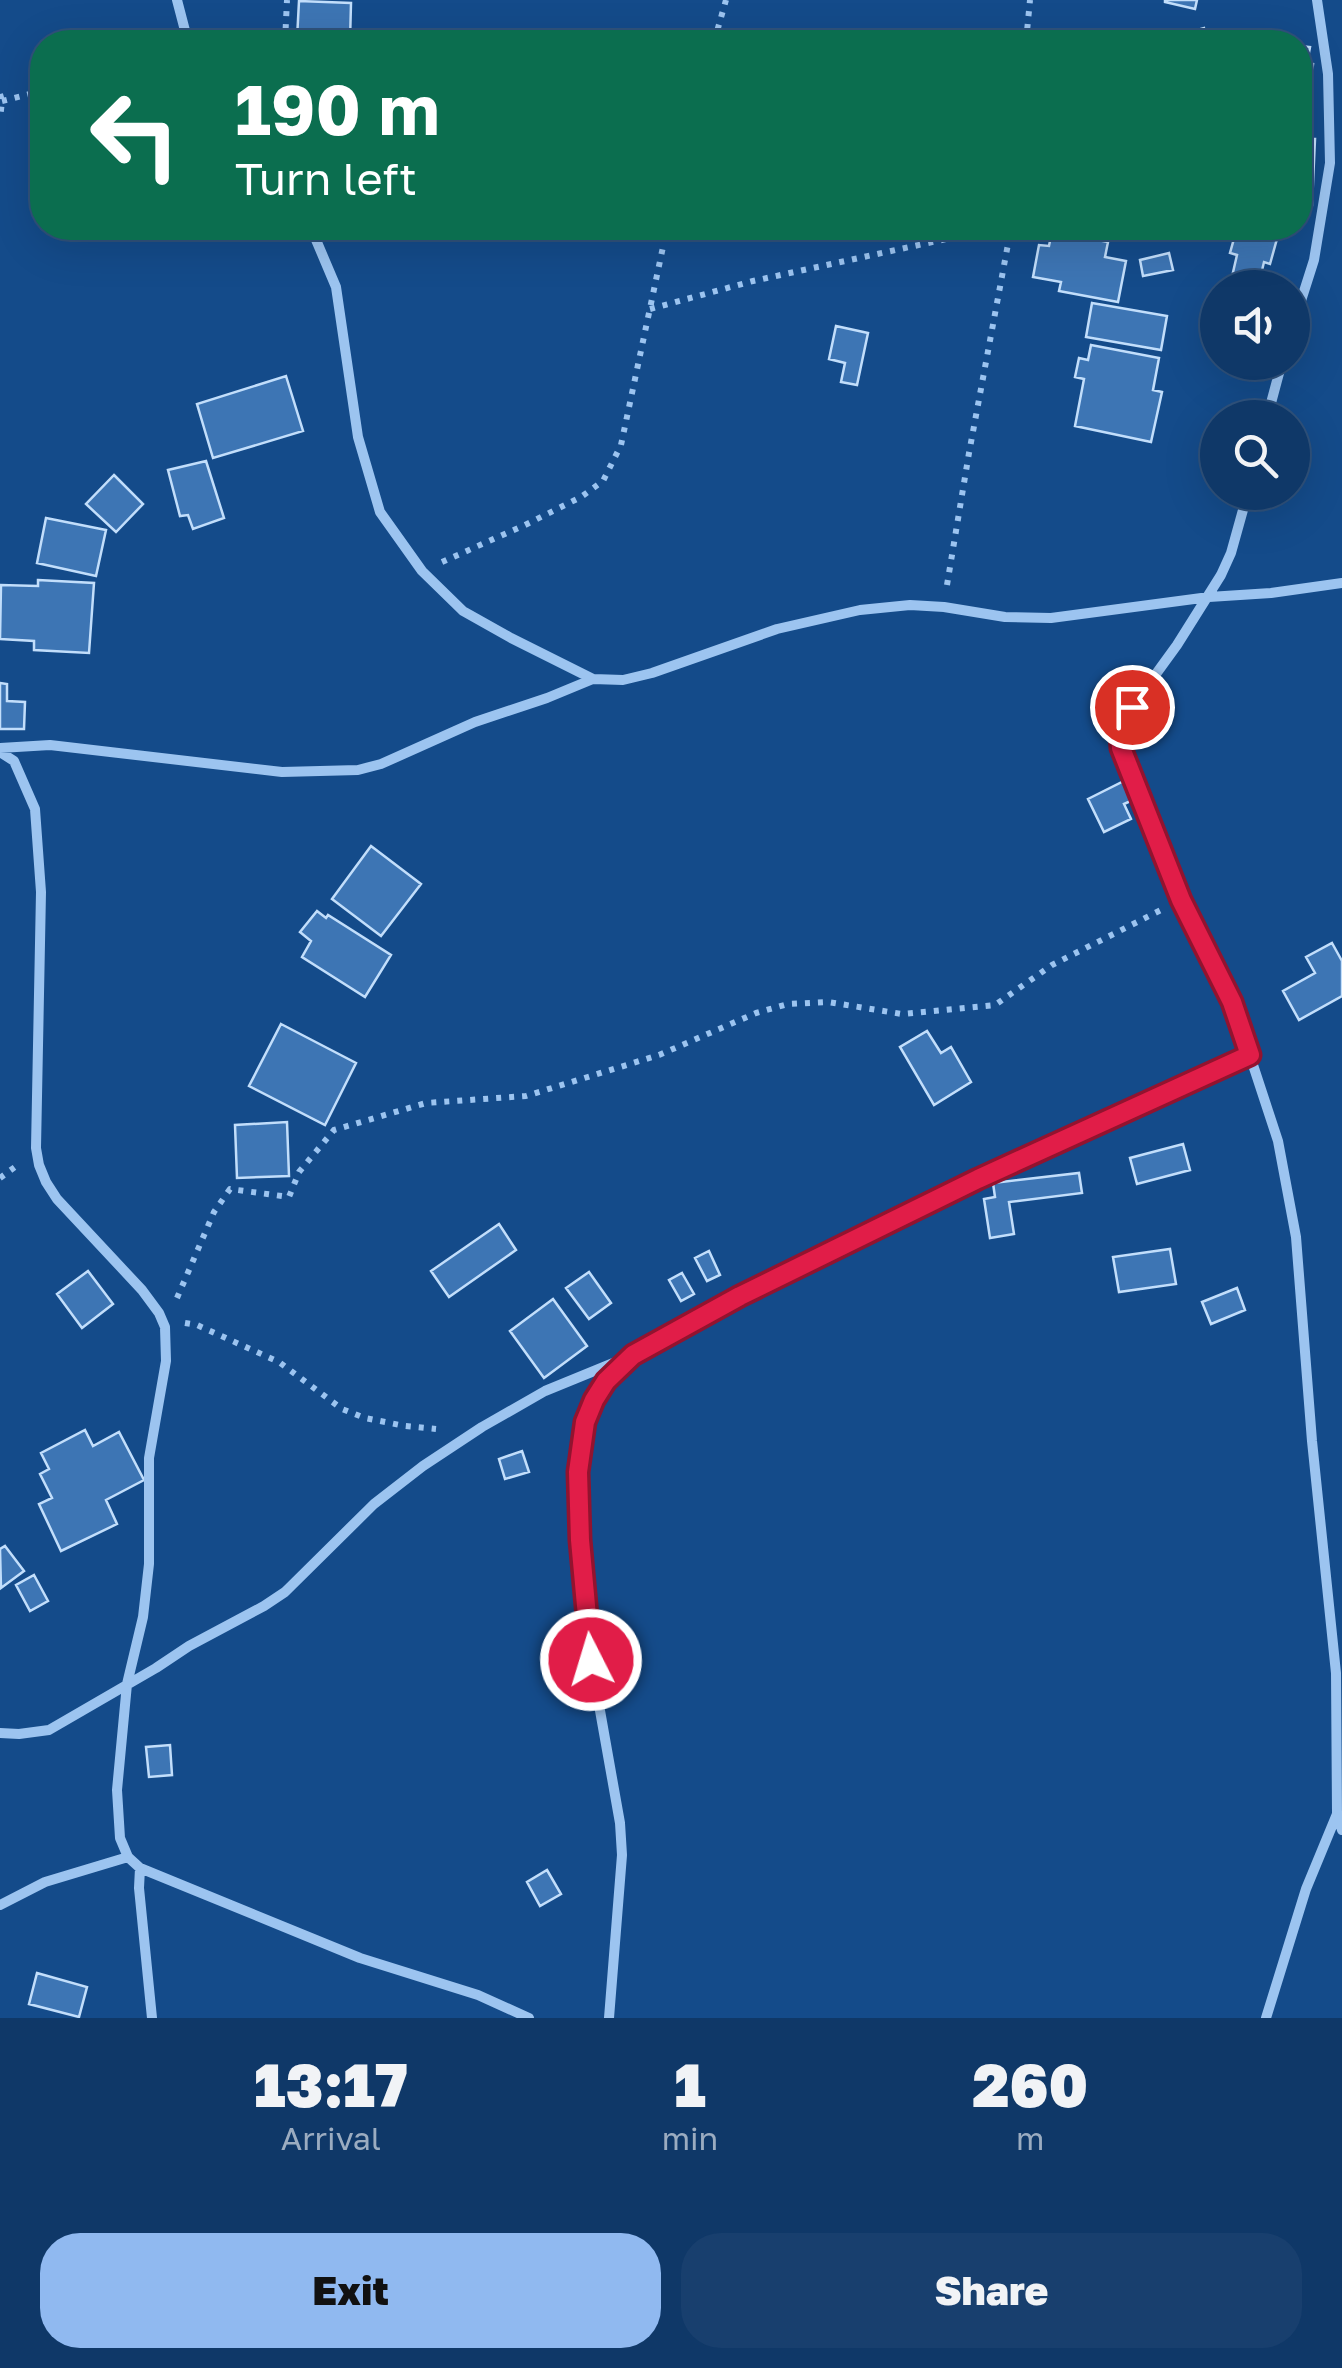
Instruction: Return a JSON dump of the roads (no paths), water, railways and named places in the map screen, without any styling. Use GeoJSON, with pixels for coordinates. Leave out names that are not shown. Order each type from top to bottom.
{"type":"FeatureCollection","features":[{"type":"Feature","properties":{"kind":"street"},"geometry":{"type":"LineString","coordinates":[[176,0],[185,30]]}},
{"type":"Feature","properties":{"kind":"street"},"geometry":{"type":"LineString","coordinates":[[1310,273],[1330,164],[1328,74],[1318,0]]}},
{"type":"Feature","properties":{"kind":"street"},"geometry":{"type":"LineString","coordinates":[[317,240],[336,286],[358,437],[380,512],[422,571],[463,612],[593,679]]}},
{"type":"Feature","properties":{"kind":"street"},"geometry":{"type":"LineString","coordinates":[[1243,510],[1231,554],[1210,597],[1132,707],[1120,735],[1121,748],[1181,900],[1232,1002],[1278,1140],[1296,1238],[1336,1673],[1337,1813],[1342,1830]]}},
{"type":"Feature","properties":{"kind":"street"},"geometry":{"type":"LineString","coordinates":[[0,750],[50,745],[282,772],[358,770],[593,679],[623,680],[652,673],[778,629],[860,610],[910,605],[1005,617],[1051,618],[1342,583]]}},
{"type":"Feature","properties":{"kind":"street"},"geometry":{"type":"LineString","coordinates":[[0,750],[14,761],[36,809],[42,892],[36,1088],[39,1165],[57,1199],[142,1290],[164,1327],[166,1360],[149,1458],[148,1564],[142,1617],[127,1684],[117,1790],[120,1838],[128,1857],[140,1868],[360,1958],[478,1995],[529,2018]]}},
{"type":"Feature","properties":{"kind":"street"},"geometry":{"type":"LineString","coordinates":[[0,1734],[50,1730],[285,1592],[374,1504],[423,1466],[545,1392],[633,1355],[740,1296],[962,1187],[1250,1055]]}},
{"type":"Feature","properties":{"kind":"street"},"geometry":{"type":"LineString","coordinates":[[609,2018],[622,1855],[620,1823],[591,1660],[578,1472],[585,1422],[594,1400],[606,1381],[633,1355]]}},
{"type":"Feature","properties":{"kind":"street"},"geometry":{"type":"LineString","coordinates":[[1266,2018],[1306,1888],[1337,1813]]}},
{"type":"Feature","properties":{"kind":"street"},"geometry":{"type":"LineString","coordinates":[[0,1905],[45,1882],[128,1857]]}},
{"type":"Feature","properties":{"kind":"street"},"geometry":{"type":"LineString","coordinates":[[140,1868],[152,2018]]}}]}
